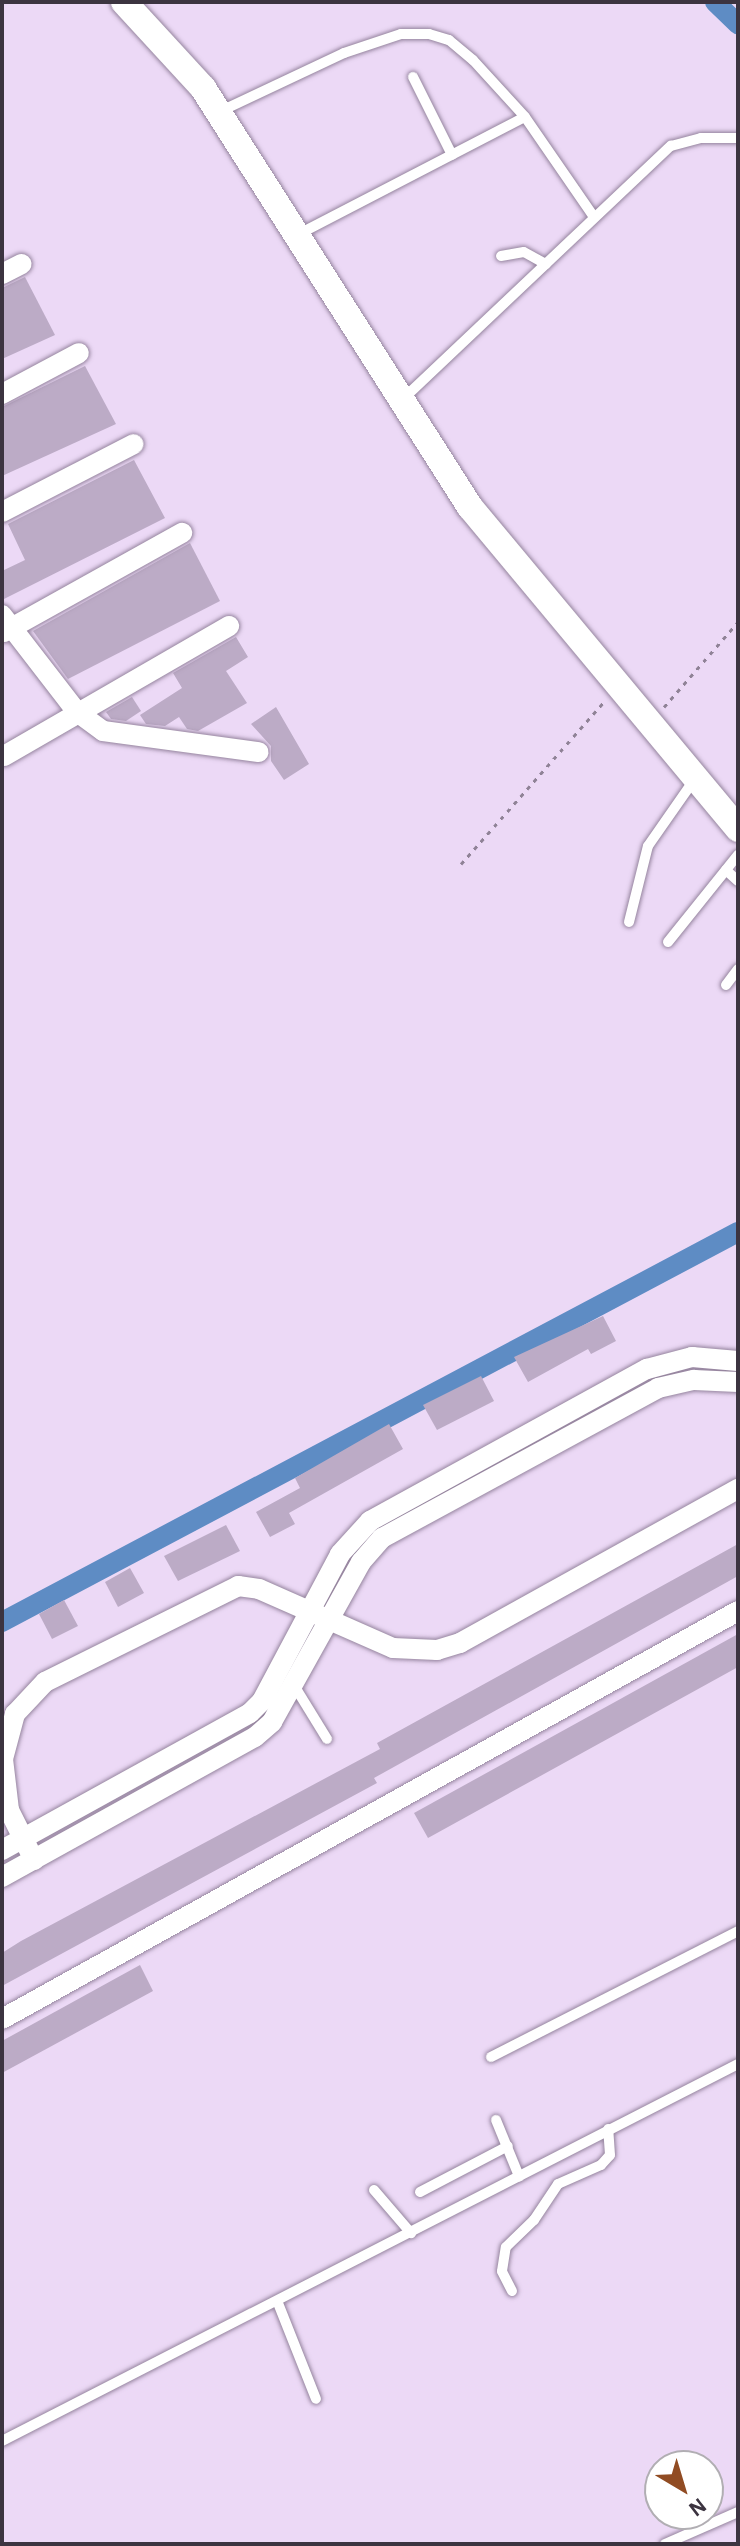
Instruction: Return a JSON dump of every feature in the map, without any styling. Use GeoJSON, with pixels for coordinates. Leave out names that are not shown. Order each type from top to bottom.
{"type":"FeatureCollection","features":[{"type":"Feature","properties":{"kind":"street"},"geometry":{"type":"LineString","coordinates":[[133,7],[219,112],[470,507],[556,617],[738,829]]}},
{"type":"Feature","properties":{"kind":"street"},"geometry":{"type":"LineString","coordinates":[[2,274],[22,264]]}},
{"type":"Feature","properties":{"kind":"street"},"geometry":{"type":"LineString","coordinates":[[2,394],[79,353]]}},
{"type":"Feature","properties":{"kind":"street"},"geometry":{"type":"LineString","coordinates":[[2,512],[134,444]]}},
{"type":"Feature","properties":{"kind":"street"},"geometry":{"type":"LineString","coordinates":[[182,533],[5,625],[77,712],[103,731],[259,752]]}},
{"type":"Feature","properties":{"kind":"street"},"geometry":{"type":"LineString","coordinates":[[4,756],[229,626]]}},
{"type":"Feature","properties":{"kind":"street"},"geometry":{"type":"LineString","coordinates":[[2,1850],[240,1721],[262,1701],[340,1554],[370,1521],[647,1369],[692,1357],[738,1361]]}},
{"type":"Feature","properties":{"kind":"street"},"geometry":{"type":"LineString","coordinates":[[2,1877],[255,1737],[272,1722],[295,1687],[361,1562],[382,1538],[658,1388],[694,1380],[738,1382]]}},
{"type":"Feature","properties":{"kind":"street"},"geometry":{"type":"LineString","coordinates":[[34,1860],[9,1810],[3,1759],[6,1736],[30,1692],[238,1586],[259,1589],[330,1622],[412,1652],[460,1643],[738,1489]]}},
{"type":"Feature","properties":{"kind":"street"},"geometry":{"type":"LineString","coordinates":[[2,2019],[738,1611]]}},
{"type":"Feature","properties":{"kind":"lane"},"geometry":{"type":"LineString","coordinates":[[219,112],[344,53],[401,34],[429,34],[449,40],[473,60],[525,117],[594,217]]}},
{"type":"Feature","properties":{"kind":"lane"},"geometry":{"type":"LineString","coordinates":[[413,77],[452,155]]}},
{"type":"Feature","properties":{"kind":"lane"},"geometry":{"type":"LineString","coordinates":[[298,235],[525,117]]}},
{"type":"Feature","properties":{"kind":"lane"},"geometry":{"type":"LineString","coordinates":[[402,400],[671,146],[693,138],[738,138]]}},
{"type":"Feature","properties":{"kind":"lane"},"geometry":{"type":"LineString","coordinates":[[501,256],[524,252],[546,264]]}},
{"type":"Feature","properties":{"kind":"lane"},"geometry":{"type":"LineString","coordinates":[[629,922],[648,846],[695,779]]}},
{"type":"Feature","properties":{"kind":"lane"},"geometry":{"type":"LineString","coordinates":[[668,942],[738,855]]}},
{"type":"Feature","properties":{"kind":"lane"},"geometry":{"type":"LineString","coordinates":[[726,870],[738,881]]}},
{"type":"Feature","properties":{"kind":"lane"},"geometry":{"type":"LineString","coordinates":[[726,985],[738,969]]}},
{"type":"Feature","properties":{"kind":"lane"},"geometry":{"type":"LineString","coordinates":[[295,1687],[327,1739]]}},
{"type":"Feature","properties":{"kind":"lane"},"geometry":{"type":"LineString","coordinates":[[491,2057],[738,1931]]}},
{"type":"Feature","properties":{"kind":"lane"},"geometry":{"type":"LineString","coordinates":[[2,2441],[278,2303],[738,2064]]}},
{"type":"Feature","properties":{"kind":"lane"},"geometry":{"type":"LineString","coordinates":[[496,2120],[519,2176]]}},
{"type":"Feature","properties":{"kind":"lane"},"geometry":{"type":"LineString","coordinates":[[512,2291],[502,2271],[506,2247],[534,2220],[558,2184],[601,2165],[610,2155],[608,2129]]}},
{"type":"Feature","properties":{"kind":"lane"},"geometry":{"type":"LineString","coordinates":[[420,2192],[508,2146]]}},
{"type":"Feature","properties":{"kind":"lane"},"geometry":{"type":"LineString","coordinates":[[374,2190],[411,2233]]}},
{"type":"Feature","properties":{"kind":"lane"},"geometry":{"type":"LineString","coordinates":[[278,2303],[316,2399]]}},
{"type":"Feature","properties":{"kind":"lane"},"geometry":{"type":"LineString","coordinates":[[665,2544],[738,2512]]}},
{"type":"Feature","properties":{"kind":"path"},"geometry":{"type":"LineString","coordinates":[[647,724],[738,622]]}},
{"type":"Feature","properties":{"kind":"path"},"geometry":{"type":"LineString","coordinates":[[461,864],[617,687]]}},
{"type":"Feature","properties":{"kind":"building"},"geometry":{"type":"Polygon","coordinates":[[[25,277],[55,335],[2,359],[2,288],[25,277]]]}},
{"type":"Feature","properties":{"kind":"building"},"geometry":{"type":"Polygon","coordinates":[[[85,366],[116,424],[2,476],[2,407],[85,366]]]}},
{"type":"Feature","properties":{"kind":"building"},"geometry":{"type":"Polygon","coordinates":[[[134,460],[165,518],[2,600],[2,571],[25,560],[8,524],[134,460]]]}},
{"type":"Feature","properties":{"kind":"building"},"geometry":{"type":"Polygon","coordinates":[[[190,543],[220,601],[68,679],[33,631],[190,543]]]}},
{"type":"Feature","properties":{"kind":"building"},"geometry":{"type":"Polygon","coordinates":[[[236,637],[248,657],[226,671],[247,703],[198,731],[187,729],[179,717],[165,726],[146,724],[140,715],[182,688],[173,673],[236,637]]]}},
{"type":"Feature","properties":{"kind":"building"},"geometry":{"type":"Polygon","coordinates":[[[132,697],[141,711],[126,721],[111,719],[106,712],[132,697]]]}},
{"type":"Feature","properties":{"kind":"building"},"geometry":{"type":"Polygon","coordinates":[[[276,707],[309,764],[284,780],[271,761],[271,746],[251,724],[276,707]]]}},
{"type":"Feature","properties":{"kind":"building"},"geometry":{"type":"Polygon","coordinates":[[[603,1316],[616,1341],[591,1354],[588,1349],[528,1382],[514,1357],[603,1316]]]}},
{"type":"Feature","properties":{"kind":"building"},"geometry":{"type":"Polygon","coordinates":[[[481,1376],[494,1401],[437,1430],[423,1405],[481,1376]]]}},
{"type":"Feature","properties":{"kind":"building"},"geometry":{"type":"Polygon","coordinates":[[[389,1424],[403,1449],[289,1513],[295,1524],[270,1537],[256,1512],[300,1488],[295,1478],[389,1424]]]}},
{"type":"Feature","properties":{"kind":"building"},"geometry":{"type":"Polygon","coordinates":[[[226,1525],[240,1551],[178,1581],[164,1556],[226,1525]]]}},
{"type":"Feature","properties":{"kind":"building"},"geometry":{"type":"Polygon","coordinates":[[[738,1544],[738,1576],[374,1778],[377,1783],[2,1986],[2,1953],[21,1941],[380,1749],[377,1743],[738,1544]]]}},
{"type":"Feature","properties":{"kind":"building"},"geometry":{"type":"Polygon","coordinates":[[[130,1568],[144,1593],[118,1607],[105,1582],[130,1568]]]}},
{"type":"Feature","properties":{"kind":"building"},"geometry":{"type":"Polygon","coordinates":[[[64,1600],[78,1626],[52,1639],[39,1614],[64,1600]]]}},
{"type":"Feature","properties":{"kind":"building"},"geometry":{"type":"Polygon","coordinates":[[[738,1634],[738,1667],[428,1838],[414,1813],[738,1634]]]}},
{"type":"Feature","properties":{"kind":"building"},"geometry":{"type":"Polygon","coordinates":[[[140,1965],[153,1991],[2,2073],[2,2041],[140,1965]]]}},
{"type":"Feature","properties":{"kind":"waterway"},"geometry":{"type":"LineString","coordinates":[[715,2],[738,24]]}},
{"type":"Feature","properties":{"kind":"waterway"},"geometry":{"type":"LineString","coordinates":[[2,1622],[738,1232]]}}]}
